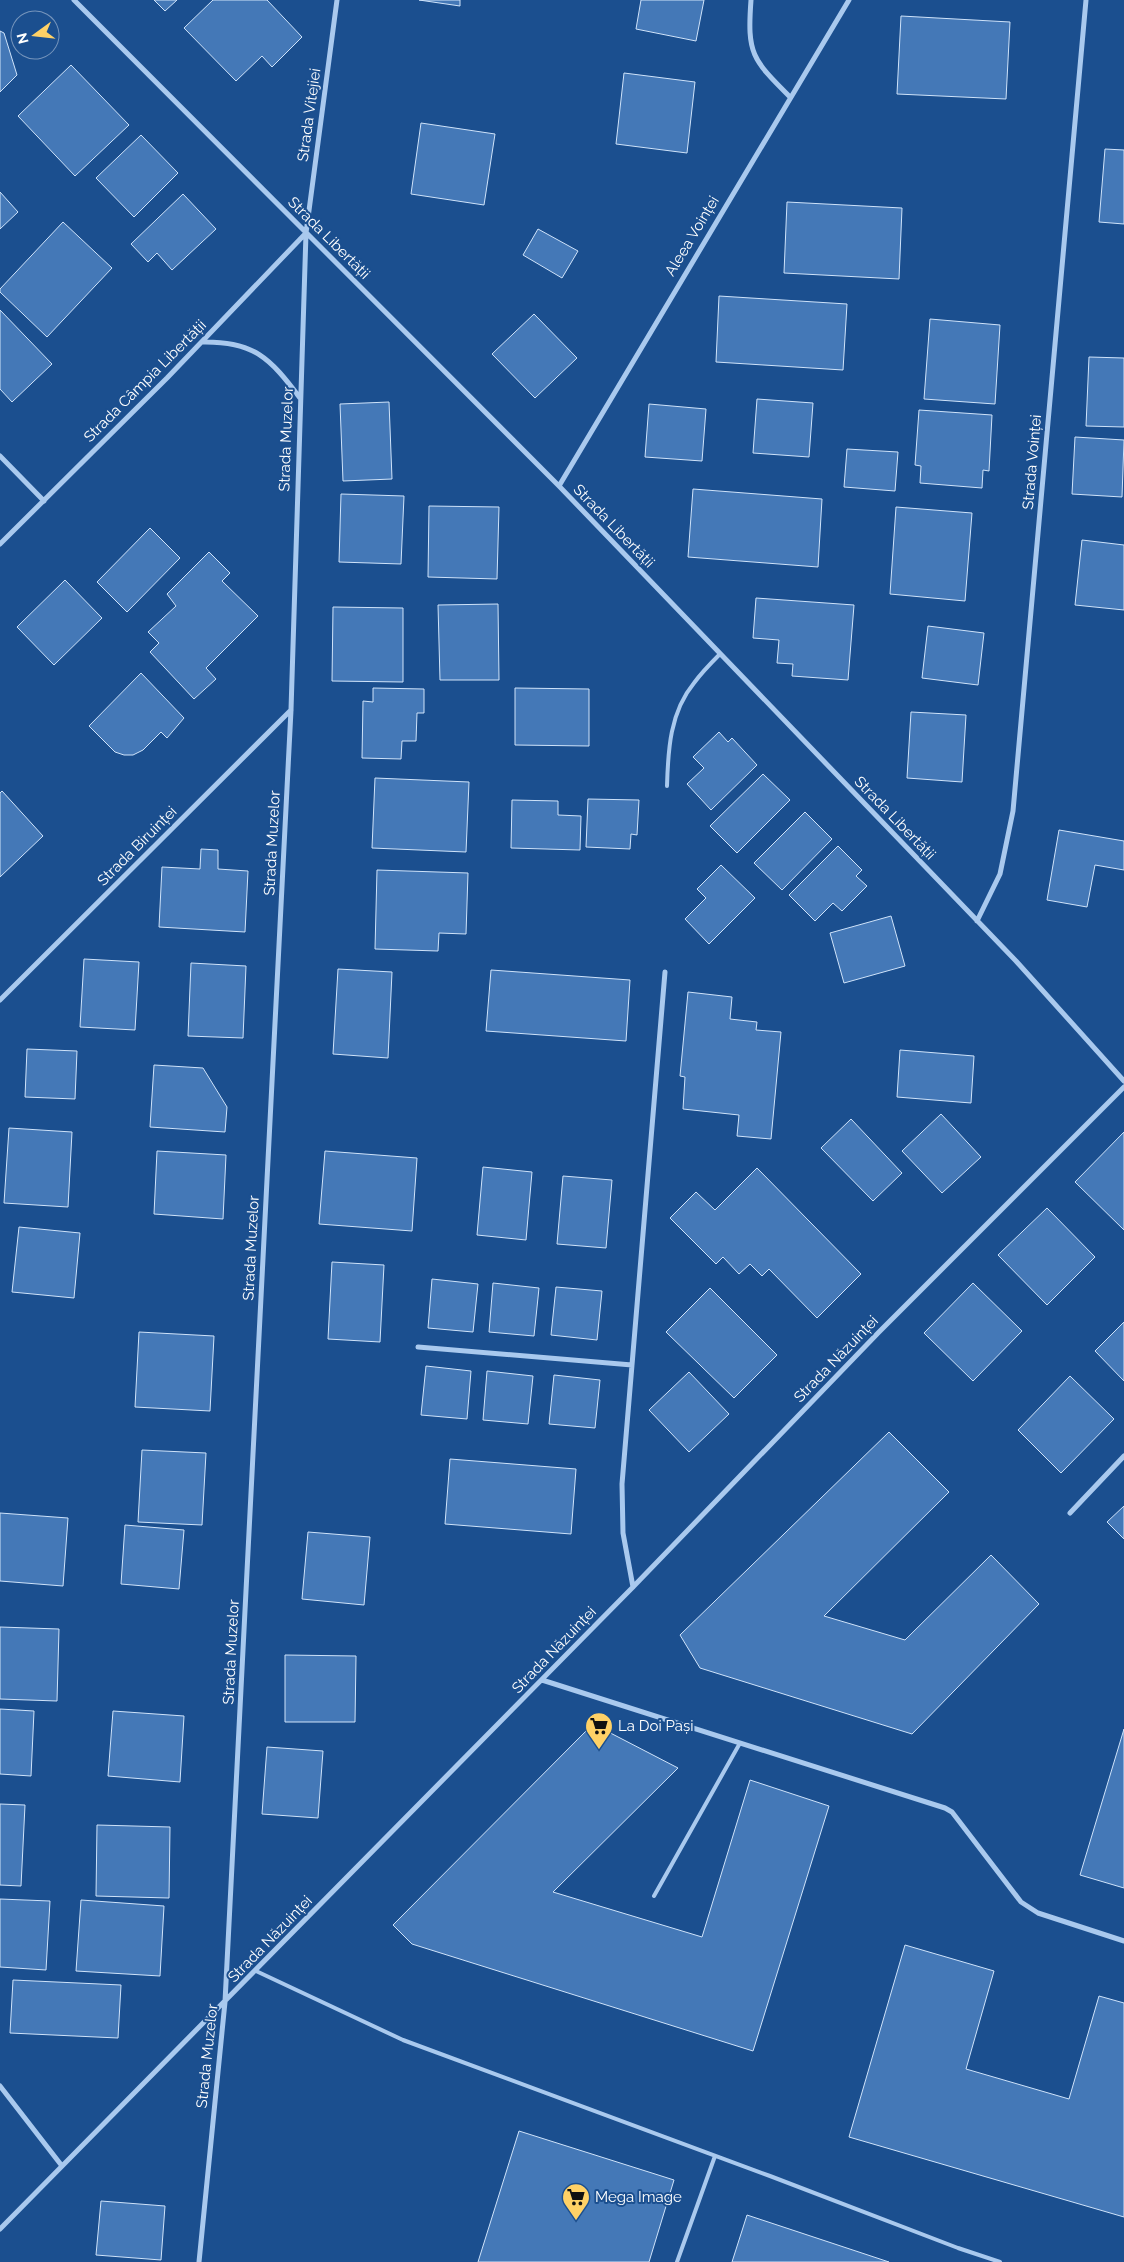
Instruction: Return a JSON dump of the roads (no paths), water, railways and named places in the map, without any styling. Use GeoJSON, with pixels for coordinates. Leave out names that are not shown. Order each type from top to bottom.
{"type":"FeatureCollection","features":[{"type":"Feature","properties":{"kind":"street","name":"Strada Libertății"},"geometry":{"type":"LineString","coordinates":[[74,0],[559,486],[977,921],[1124,1081]]}},
{"type":"Feature","properties":{"kind":"street","name":"Strada Vitejiei"},"geometry":{"type":"LineString","coordinates":[[306,234],[338,0]]}},
{"type":"Feature","properties":{"kind":"street"},"geometry":{"type":"LineString","coordinates":[[751,0],[748,33],[752,52],[765,72],[790,97]]}},
{"type":"Feature","properties":{"kind":"street","name":"Aleea Voinței"},"geometry":{"type":"LineString","coordinates":[[559,486],[848,0]]}},
{"type":"Feature","properties":{"kind":"street","name":"Strada Voinței"},"geometry":{"type":"LineString","coordinates":[[977,921],[1000,874],[1013,810],[1086,0]]}},
{"type":"Feature","properties":{"kind":"street","name":"Strada Câmpia Libertății"},"geometry":{"type":"LineString","coordinates":[[0,544],[202,342],[306,234]]}},
{"type":"Feature","properties":{"kind":"street","name":"Strada Muzelor"},"geometry":{"type":"LineString","coordinates":[[199,2262],[225,2002],[291,710],[306,234]]}},
{"type":"Feature","properties":{"kind":"street"},"geometry":{"type":"LineString","coordinates":[[202,342],[226,341],[245,346],[264,357],[281,373],[300,398]]}},
{"type":"Feature","properties":{"kind":"street"},"geometry":{"type":"LineString","coordinates":[[0,456],[44,501]]}},
{"type":"Feature","properties":{"kind":"street","name":"Strada Biruinței"},"geometry":{"type":"LineString","coordinates":[[0,1000],[291,710]]}},
{"type":"Feature","properties":{"kind":"street"},"geometry":{"type":"LineString","coordinates":[[633,1586],[623,1533],[622,1484],[665,972]]}},
{"type":"Feature","properties":{"kind":"street","name":"Strada Năzuinței"},"geometry":{"type":"LineString","coordinates":[[0,2229],[542,1680],[872,1339],[1124,1087]]}},
{"type":"Feature","properties":{"kind":"street"},"geometry":{"type":"LineString","coordinates":[[418,1346],[632,1365]]}},
{"type":"Feature","properties":{"kind":"street"},"geometry":{"type":"LineString","coordinates":[[1070,1513],[1124,1456]]}},
{"type":"Feature","properties":{"kind":"street"},"geometry":{"type":"LineString","coordinates":[[542,1680],[945,1808],[952,1812],[1020,1902],[1038,1913],[1124,1941]]}},
{"type":"Feature","properties":{"kind":"street"},"geometry":{"type":"LineString","coordinates":[[0,2086],[62,2166]]}},
{"type":"Feature","properties":{"kind":"lane"},"geometry":{"type":"LineString","coordinates":[[667,786],[668,750],[673,725],[682,702],[693,683],[720,654]]}},
{"type":"Feature","properties":{"kind":"lane"},"geometry":{"type":"LineString","coordinates":[[654,1896],[740,1743]]}},
{"type":"Feature","properties":{"kind":"lane"},"geometry":{"type":"LineString","coordinates":[[256,1971],[403,2040],[958,2248],[1000,2262]]}},
{"type":"Feature","properties":{"kind":"lane"},"geometry":{"type":"LineString","coordinates":[[677,2262],[715,2156]]}},
{"type":"Feature","properties":{"kind":"place","name":"La Doi Pași"},"geometry":{"type":"Point","coordinates":[599,1750]}},
{"type":"Feature","properties":{"kind":"place","name":"Mega Image"},"geometry":{"type":"Point","coordinates":[576,2221]}}]}
